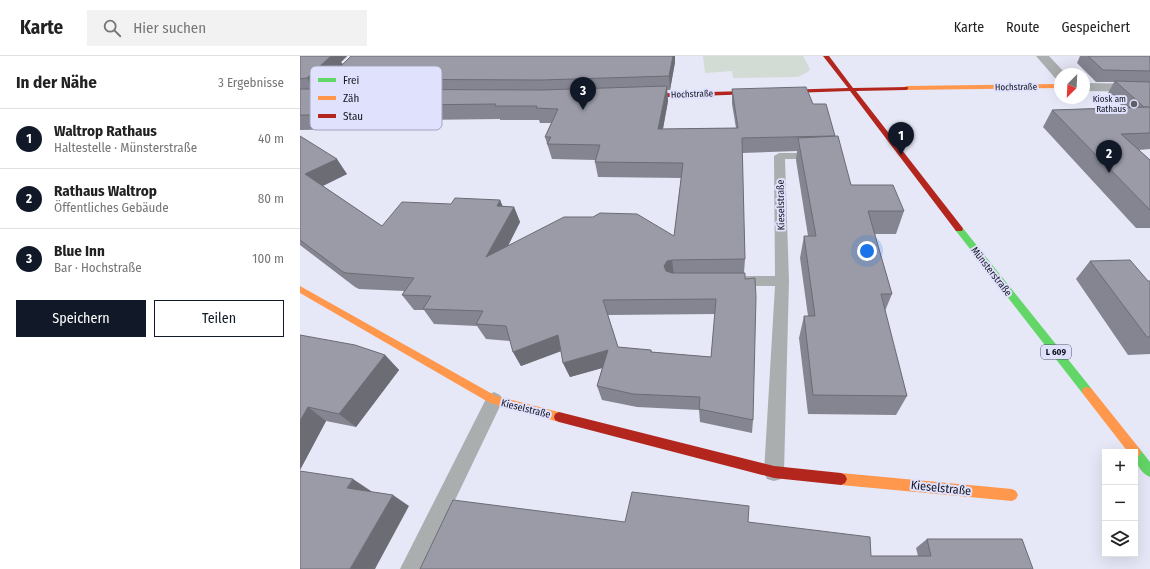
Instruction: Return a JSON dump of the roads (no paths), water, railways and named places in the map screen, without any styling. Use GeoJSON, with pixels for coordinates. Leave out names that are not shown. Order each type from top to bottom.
{"type":"FeatureCollection","features":[{"type":"Feature","properties":{"kind":"street"},"geometry":{"type":"LineString","coordinates":[[351,66],[362,56]]}},
{"type":"Feature","properties":{"kind":"street","name":"L 609"},"geometry":{"type":"LineString","coordinates":[[826,56],[850,89]]}},
{"type":"Feature","properties":{"kind":"street"},"geometry":{"type":"LineString","coordinates":[[1042,56],[1054,69]]}},
{"type":"Feature","properties":{"kind":"street","name":"Hochstraße"},"geometry":{"type":"LineString","coordinates":[[630,96],[850,89],[1054,86]]}},
{"type":"Feature","properties":{"kind":"street"},"geometry":{"type":"LineString","coordinates":[[1090,87],[1150,88]]}},
{"type":"Feature","properties":{"kind":"street","name":"Münsterstraße"},"geometry":{"type":"LineString","coordinates":[[850,89],[1133,449]]}},
{"type":"Feature","properties":{"kind":"street","name":"Kieselstraße"},"geometry":{"type":"LineString","coordinates":[[300,289],[494,400],[774,472],[1012,495]]}},
{"type":"Feature","properties":{"kind":"street","name":"Münsterstraße"},"geometry":{"type":"LineString","coordinates":[[1138,456],[1150,471]]}},
{"type":"Feature","properties":{"kind":"lane","name":"Kieselstraße"},"geometry":{"type":"LineString","coordinates":[[774,472],[782,280],[779,156],[829,156]]}},
{"type":"Feature","properties":{"kind":"lane"},"geometry":{"type":"LineString","coordinates":[[720,282],[782,280]]}},
{"type":"Feature","properties":{"kind":"lane"},"geometry":{"type":"LineString","coordinates":[[411,569],[494,400]]}},
{"type":"Feature","properties":{"kind":"place","name":"Kiosk am Rathaus"},"geometry":{"type":"Point","coordinates":[1134,104]}},
{"type":"Feature","properties":{"kind":"place","name":"Blue Inn"},"geometry":{"type":"Point","coordinates":[583,110]}},
{"type":"Feature","properties":{"kind":"place","name":"Waltrop Rathaus"},"geometry":{"type":"Point","coordinates":[901,155]}},
{"type":"Feature","properties":{"kind":"place","name":"Rathaus Waltrop"},"geometry":{"type":"Point","coordinates":[1109,173]}}]}
